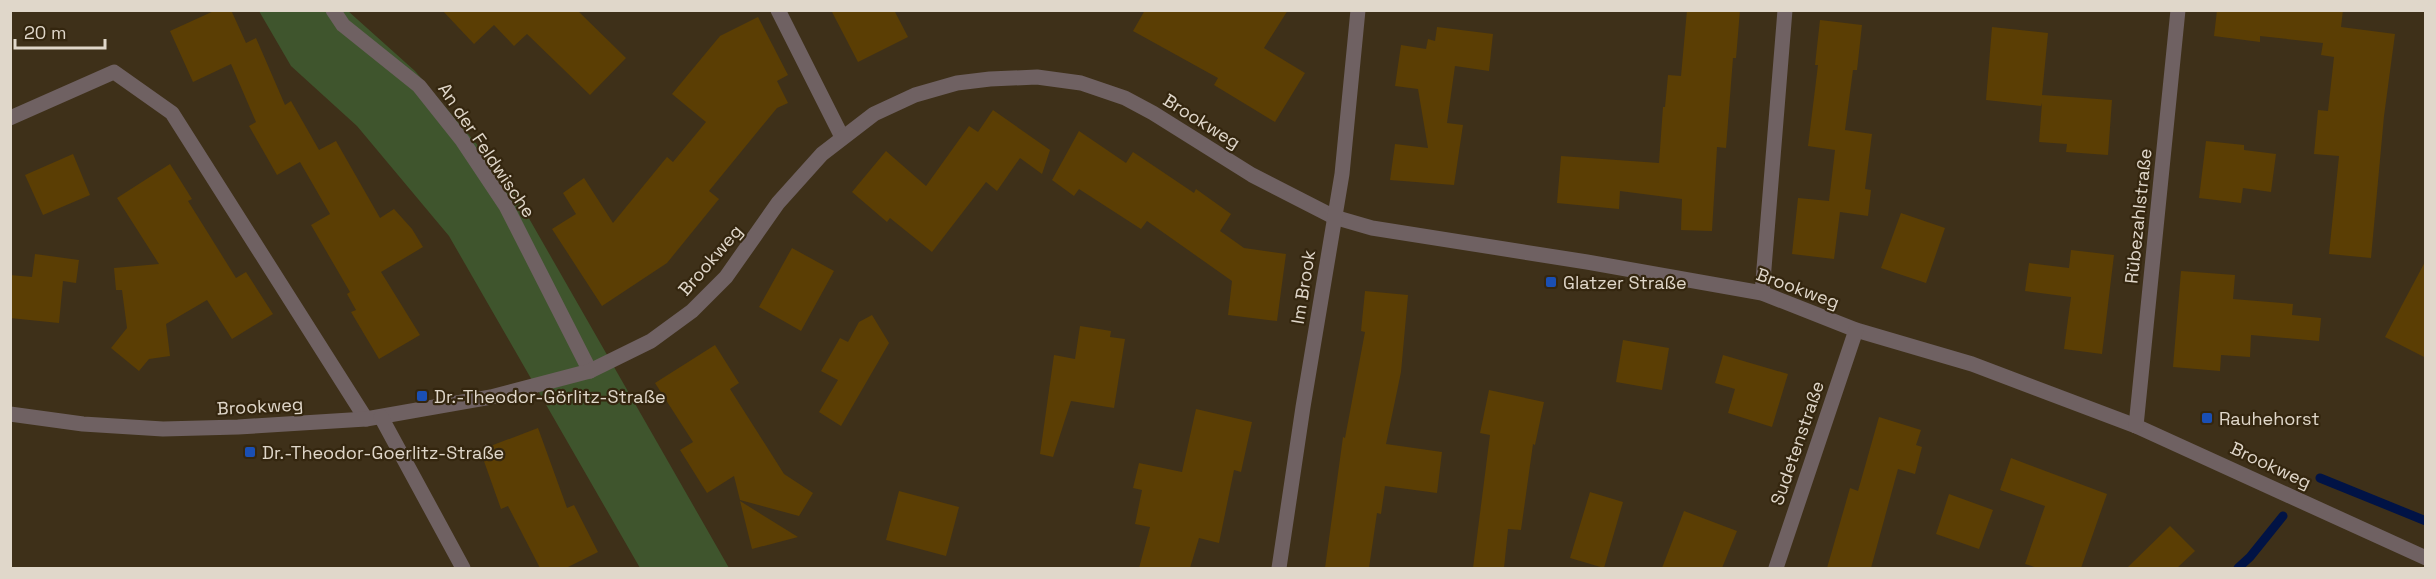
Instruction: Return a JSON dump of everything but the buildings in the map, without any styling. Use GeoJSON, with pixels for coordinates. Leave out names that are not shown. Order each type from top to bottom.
{"type":"FeatureCollection","features":[{"type":"Feature","properties":{"kind":"street","name":"An der Feldwische"},"geometry":{"type":"LineString","coordinates":[[333,10],[343,24],[419,86],[462,140],[506,206],[590,371]]}},
{"type":"Feature","properties":{"kind":"street"},"geometry":{"type":"LineString","coordinates":[[778,10],[842,137]]}},
{"type":"Feature","properties":{"kind":"street","name":"Im Brook"},"geometry":{"type":"LineString","coordinates":[[1279,568],[1342,174],[1358,10]]}},
{"type":"Feature","properties":{"kind":"street"},"geometry":{"type":"LineString","coordinates":[[1762,293],[1785,10]]}},
{"type":"Feature","properties":{"kind":"street","name":"Rübezahlstraße"},"geometry":{"type":"LineString","coordinates":[[2136,426],[2178,10]]}},
{"type":"Feature","properties":{"kind":"street"},"geometry":{"type":"LineString","coordinates":[[10,118],[114,72],[172,113],[374,418],[463,568]]}},
{"type":"Feature","properties":{"kind":"street","name":"Brookweg"},"geometry":{"type":"LineString","coordinates":[[10,414],[83,424],[163,429],[238,427],[374,418],[491,397],[590,371],[633,352],[692,311],[732,270],[778,203],[801,176],[842,137],[874,114],[915,95],[957,83],[1022,77],[1081,83],[1115,94],[1153,113],[1252,175],[1334,217],[1372,228],[1587,262],[1762,293],[1856,330],[1972,364],[2136,426],[2426,558]]}},
{"type":"Feature","properties":{"kind":"street","name":"Sudetenstraße"},"geometry":{"type":"LineString","coordinates":[[1776,568],[1856,330]]}},
{"type":"Feature","properties":{"kind":"green space"},"geometry":{"type":"Polygon","coordinates":[[[259,11],[348,11],[415,71],[507,180],[729,568],[640,568],[449,236],[357,126],[291,66],[259,11]]]}},
{"type":"Feature","properties":{"kind":"waterway"},"geometry":{"type":"LineString","coordinates":[[2320,478],[2426,521]]}},
{"type":"Feature","properties":{"kind":"waterway"},"geometry":{"type":"LineString","coordinates":[[2238,568],[2250,557],[2283,516]]}},
{"type":"Feature","properties":{"kind":"place","name":"Glatzer Straße"},"geometry":{"type":"Point","coordinates":[1551,282]}},
{"type":"Feature","properties":{"kind":"place","name":"Dr.-Theodor-Görlitz-Straße"},"geometry":{"type":"Point","coordinates":[422,396]}},
{"type":"Feature","properties":{"kind":"place","name":"Rauhehorst"},"geometry":{"type":"Point","coordinates":[2207,418]}},
{"type":"Feature","properties":{"kind":"place","name":"Dr.-Theodor-Goerlitz-Straße"},"geometry":{"type":"Point","coordinates":[250,452]}}]}
